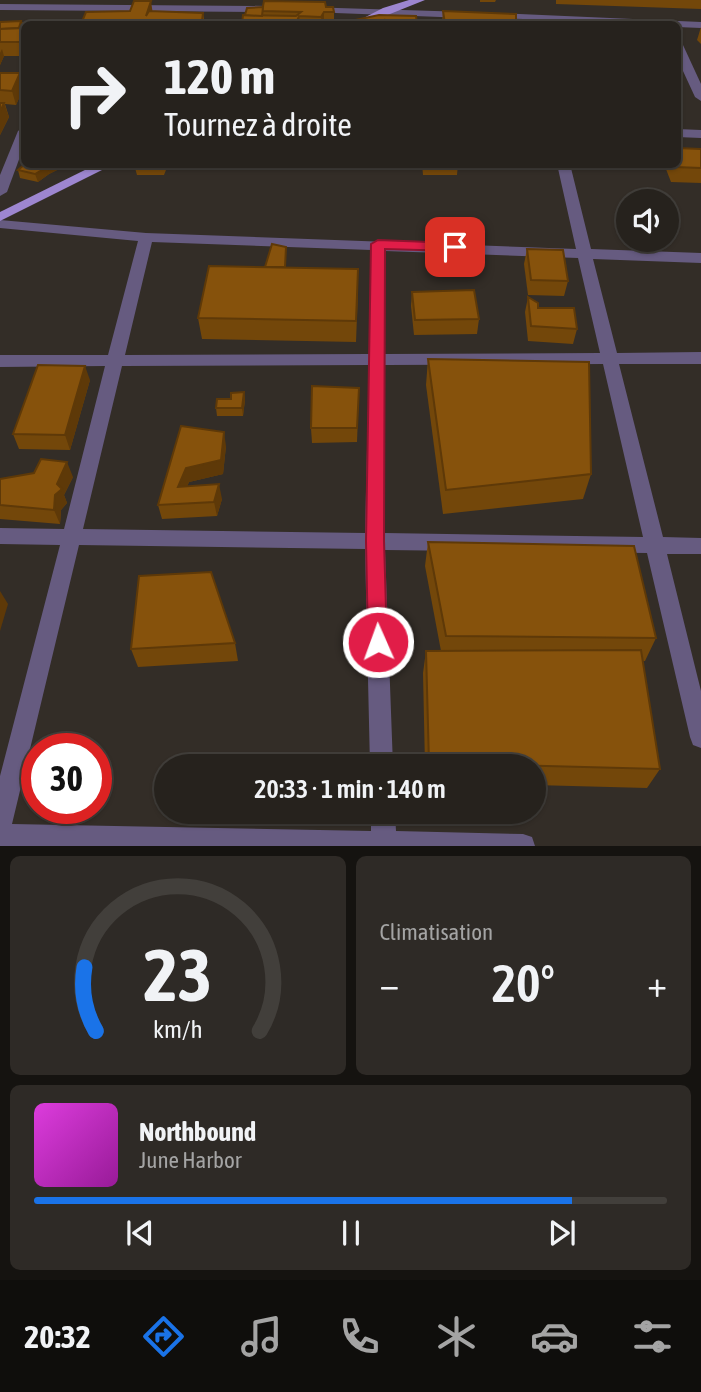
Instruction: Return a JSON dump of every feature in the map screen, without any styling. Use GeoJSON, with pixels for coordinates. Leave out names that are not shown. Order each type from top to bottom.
{"type":"FeatureCollection","features":[{"type":"Feature","properties":{"kind":"main road"},"geometry":{"type":"LineString","coordinates":[[363,21],[418,0]]}},
{"type":"Feature","properties":{"kind":"main road"},"geometry":{"type":"LineString","coordinates":[[0,217],[100,168]]}},
{"type":"Feature","properties":{"kind":"street"},"geometry":{"type":"LineString","coordinates":[[54,0],[73,12]]}},
{"type":"Feature","properties":{"kind":"street"},"geometry":{"type":"LineString","coordinates":[[0,7],[73,12],[289,9]]}},
{"type":"Feature","properties":{"kind":"street"},"geometry":{"type":"LineString","coordinates":[[221,21],[223,9]]}},
{"type":"Feature","properties":{"kind":"street"},"geometry":{"type":"LineString","coordinates":[[302,9],[387,10],[516,21]]}},
{"type":"Feature","properties":{"kind":"street"},"geometry":{"type":"LineString","coordinates":[[681,24],[701,25]]}},
{"type":"Feature","properties":{"kind":"street"},"geometry":{"type":"LineString","coordinates":[[681,54],[701,97]]}},
{"type":"Feature","properties":{"kind":"street"},"geometry":{"type":"LineString","coordinates":[[681,133],[701,134]]}},
{"type":"Feature","properties":{"kind":"street"},"geometry":{"type":"LineString","coordinates":[[0,192],[4,172],[21,137]]}},
{"type":"Feature","properties":{"kind":"street"},"geometry":{"type":"LineString","coordinates":[[564,168],[701,737]]}},
{"type":"Feature","properties":{"kind":"street"},"geometry":{"type":"LineString","coordinates":[[0,224],[146,236],[701,258]]}},
{"type":"Feature","properties":{"kind":"street"},"geometry":{"type":"LineString","coordinates":[[0,823],[146,236]]}},
{"type":"Feature","properties":{"kind":"street"},"geometry":{"type":"LineString","coordinates":[[378,244],[375,541],[381,754]]}},
{"type":"Feature","properties":{"kind":"street"},"geometry":{"type":"LineString","coordinates":[[0,361],[701,359]]}},
{"type":"Feature","properties":{"kind":"street"},"geometry":{"type":"LineString","coordinates":[[0,536],[701,546]]}},
{"type":"Feature","properties":{"kind":"street"},"geometry":{"type":"LineString","coordinates":[[383,824],[384,845]]}},
{"type":"Feature","properties":{"kind":"street"},"geometry":{"type":"LineString","coordinates":[[0,836],[523,846]]}},
{"type":"Feature","properties":{"kind":"building"},"geometry":{"type":"Polygon","coordinates":[[[134,1],[151,1],[146,16],[149,11],[203,13],[202,21],[82,21],[86,12],[130,11],[134,1]]]}},
{"type":"Feature","properties":{"kind":"building"},"geometry":{"type":"Polygon","coordinates":[[[264,1],[325,2],[326,7],[333,7],[334,12],[324,12],[321,17],[299,16],[297,21],[242,21],[243,15],[296,16],[301,12],[262,11],[264,1]]]}},
{"type":"Feature","properties":{"kind":"building"},"geometry":{"type":"Polygon","coordinates":[[[263,7],[262,16],[245,15],[247,8],[263,7]]]}},
{"type":"Feature","properties":{"kind":"building"},"geometry":{"type":"Polygon","coordinates":[[[443,11],[516,14],[516,21],[445,21],[443,11]]]}},
{"type":"Feature","properties":{"kind":"building"},"geometry":{"type":"Polygon","coordinates":[[[379,15],[416,16],[417,21],[355,21],[379,15]]]}},
{"type":"Feature","properties":{"kind":"building"},"geometry":{"type":"Polygon","coordinates":[[[21,21],[19,28],[0,29],[0,22],[21,21]]]}},
{"type":"Feature","properties":{"kind":"building"},"geometry":{"type":"Polygon","coordinates":[[[21,28],[21,42],[0,42],[0,29],[21,28]]]}},
{"type":"Feature","properties":{"kind":"building"},"geometry":{"type":"Polygon","coordinates":[[[0,73],[20,73],[12,91],[0,90],[0,73]]]}},
{"type":"Feature","properties":{"kind":"building"},"geometry":{"type":"Polygon","coordinates":[[[681,148],[701,149],[701,168],[681,167],[681,148]]]}},
{"type":"Feature","properties":{"kind":"building"},"geometry":{"type":"Polygon","coordinates":[[[21,167],[45,168],[35,174],[18,170],[21,167]]]}},
{"type":"Feature","properties":{"kind":"building"},"geometry":{"type":"Polygon","coordinates":[[[272,244],[286,247],[285,267],[265,267],[272,244]]]}},
{"type":"Feature","properties":{"kind":"building"},"geometry":{"type":"Polygon","coordinates":[[[527,249],[563,250],[568,281],[531,280],[527,249]]]}},
{"type":"Feature","properties":{"kind":"building"},"geometry":{"type":"Polygon","coordinates":[[[209,266],[358,269],[356,321],[198,318],[209,266]]]}},
{"type":"Feature","properties":{"kind":"building"},"geometry":{"type":"Polygon","coordinates":[[[474,290],[479,319],[415,320],[412,292],[474,290]]]}},
{"type":"Feature","properties":{"kind":"building"},"geometry":{"type":"Polygon","coordinates":[[[528,297],[538,303],[538,308],[574,308],[577,329],[531,326],[528,297]]]}},
{"type":"Feature","properties":{"kind":"building"},"geometry":{"type":"Polygon","coordinates":[[[428,359],[589,362],[591,474],[446,490],[428,359]]]}},
{"type":"Feature","properties":{"kind":"building"},"geometry":{"type":"Polygon","coordinates":[[[38,365],[85,366],[65,435],[13,434],[38,365]]]}},
{"type":"Feature","properties":{"kind":"building"},"geometry":{"type":"Polygon","coordinates":[[[312,386],[359,388],[357,428],[311,428],[312,386]]]}},
{"type":"Feature","properties":{"kind":"building"},"geometry":{"type":"Polygon","coordinates":[[[244,392],[242,408],[216,408],[217,399],[231,399],[231,393],[244,392]]]}},
{"type":"Feature","properties":{"kind":"building"},"geometry":{"type":"Polygon","coordinates":[[[181,426],[224,432],[221,460],[186,468],[178,487],[219,484],[214,502],[158,505],[181,426]]]}},
{"type":"Feature","properties":{"kind":"building"},"geometry":{"type":"Polygon","coordinates":[[[41,459],[67,462],[57,484],[62,489],[55,495],[54,510],[0,505],[0,479],[34,473],[41,459]]]}},
{"type":"Feature","properties":{"kind":"building"},"geometry":{"type":"Polygon","coordinates":[[[428,542],[634,546],[656,638],[446,636],[428,542]]]}},
{"type":"Feature","properties":{"kind":"building"},"geometry":{"type":"Polygon","coordinates":[[[211,572],[235,643],[131,649],[139,576],[211,572]]]}},
{"type":"Feature","properties":{"kind":"building"},"geometry":{"type":"Polygon","coordinates":[[[641,650],[660,769],[546,766],[546,754],[429,754],[426,651],[641,650]]]}},
{"type":"Feature","properties":{"kind":"route"},"geometry":{"type":"LineString","coordinates":[[378,642],[375,541],[378,244],[455,247]]}}]}
